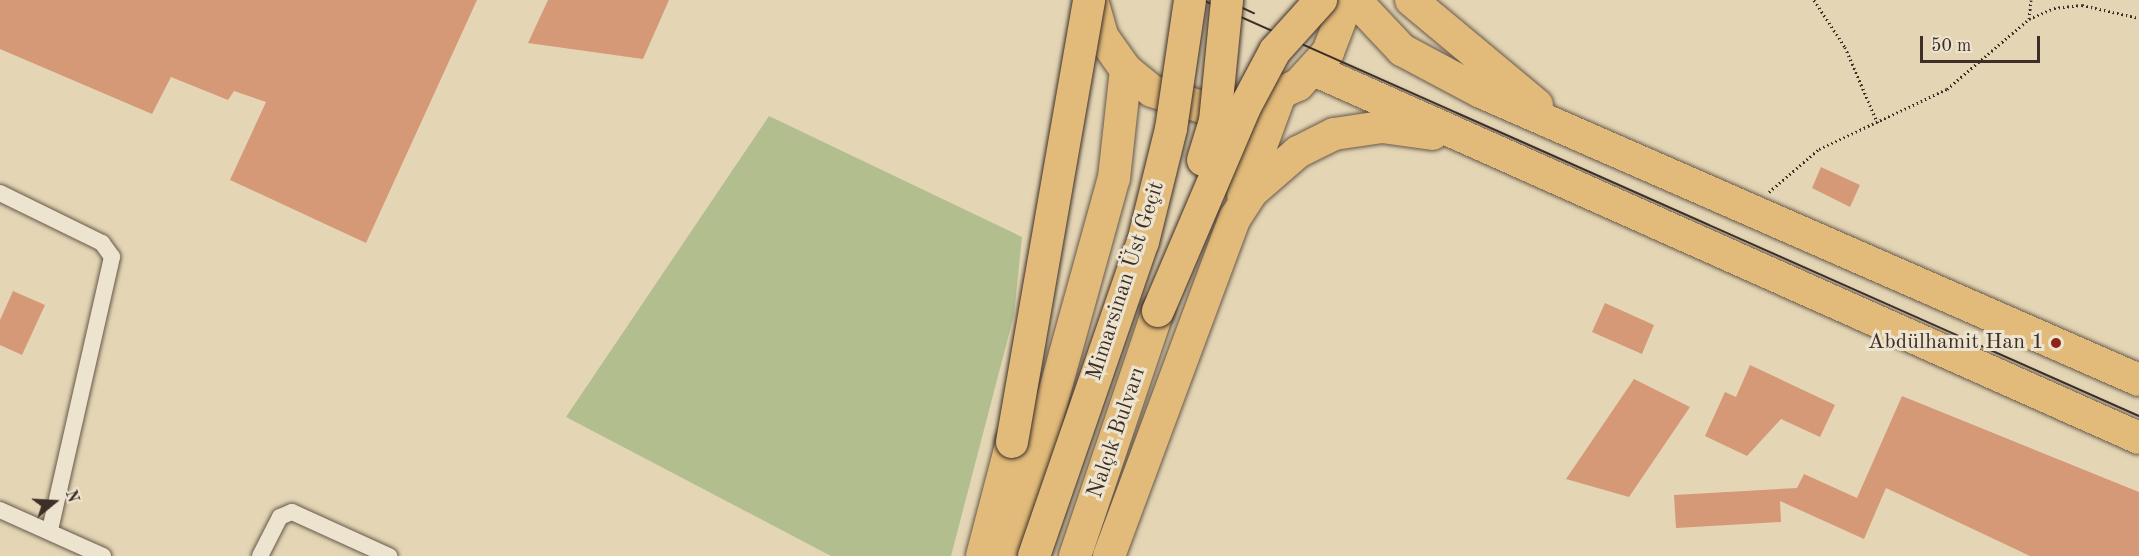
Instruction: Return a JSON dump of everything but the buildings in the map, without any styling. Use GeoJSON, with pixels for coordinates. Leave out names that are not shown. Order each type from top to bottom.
{"type":"FeatureCollection","features":[{"type":"Feature","properties":{"kind":"highway","name":"Mimarsinan Üst Geçit"},"geometry":{"type":"LineString","coordinates":[[1034,556],[1143,242],[1172,129],[1190,0]]}},
{"type":"Feature","properties":{"kind":"highway","name":"Mimarsinan Üst Geçit"},"geometry":{"type":"LineString","coordinates":[[1158,311],[1215,121],[1227,0]]}},
{"type":"Feature","properties":{"kind":"highway"},"geometry":{"type":"LineString","coordinates":[[1158,311],[1244,109],[1275,51],[1321,0]]}},
{"type":"Feature","properties":{"kind":"highway"},"geometry":{"type":"LineString","coordinates":[[1087,4],[1126,70],[1162,96],[1214,111],[1247,108],[1279,97],[1314,70],[1339,32],[1348,0]]}},
{"type":"Feature","properties":{"kind":"highway"},"geometry":{"type":"LineString","coordinates":[[1355,0],[1377,29],[1409,54],[1481,92],[1564,126],[2139,380]]}},
{"type":"Feature","properties":{"kind":"highway"},"geometry":{"type":"LineString","coordinates":[[1411,0],[1564,126]]}},
{"type":"Feature","properties":{"kind":"highway"},"geometry":{"type":"LineString","coordinates":[[982,556],[1012,442],[1087,4]]}},
{"type":"Feature","properties":{"kind":"highway"},"geometry":{"type":"LineString","coordinates":[[1010,556],[1114,178],[1126,70]]}},
{"type":"Feature","properties":{"kind":"highway"},"geometry":{"type":"LineString","coordinates":[[1314,70],[2139,438]]}},
{"type":"Feature","properties":{"kind":"highway"},"geometry":{"type":"LineString","coordinates":[[1109,556],[1279,97]]}},
{"type":"Feature","properties":{"kind":"highway"},"geometry":{"type":"LineString","coordinates":[[1235,218],[1281,164],[1315,142],[1350,130],[1427,133],[1530,167]]}},
{"type":"Feature","properties":{"kind":"highway","name":"Nalçık Bulvarı"},"geometry":{"type":"LineString","coordinates":[[1075,556],[1158,311]]}},
{"type":"Feature","properties":{"kind":"street"},"geometry":{"type":"LineString","coordinates":[[0,193],[102,243],[112,257],[50,530]]}},
{"type":"Feature","properties":{"kind":"street"},"geometry":{"type":"LineString","coordinates":[[0,510],[50,530],[104,556]]}},
{"type":"Feature","properties":{"kind":"street"},"geometry":{"type":"LineString","coordinates":[[260,556],[280,517],[292,512],[389,556]]}},
{"type":"Feature","properties":{"kind":"path"},"geometry":{"type":"LineString","coordinates":[[1814,0],[1845,47],[1878,124]]}},
{"type":"Feature","properties":{"kind":"path"},"geometry":{"type":"LineString","coordinates":[[2029,19],[2031,0]]}},
{"type":"Feature","properties":{"kind":"path"},"geometry":{"type":"LineString","coordinates":[[1755,210],[1784,176],[1819,149],[1878,124],[1947,89],[2029,19],[2054,8],[2082,5],[2139,18]]}},
{"type":"Feature","properties":{"kind":"green space"},"geometry":{"type":"Polygon","coordinates":[[[769,116],[1022,237],[1014,315],[951,556],[831,556],[566,417],[769,116]]]}},
{"type":"Feature","properties":{"kind":"tram line"},"geometry":{"type":"LineString","coordinates":[[1203,0],[2139,416]]}},
{"type":"Feature","properties":{"kind":"tram line"},"geometry":{"type":"LineString","coordinates":[[1226,0],[1254,13]]}},
{"type":"Feature","properties":{"kind":"place","name":"Abdülhamit Han 1"},"geometry":{"type":"Point","coordinates":[2056,343]}}]}
